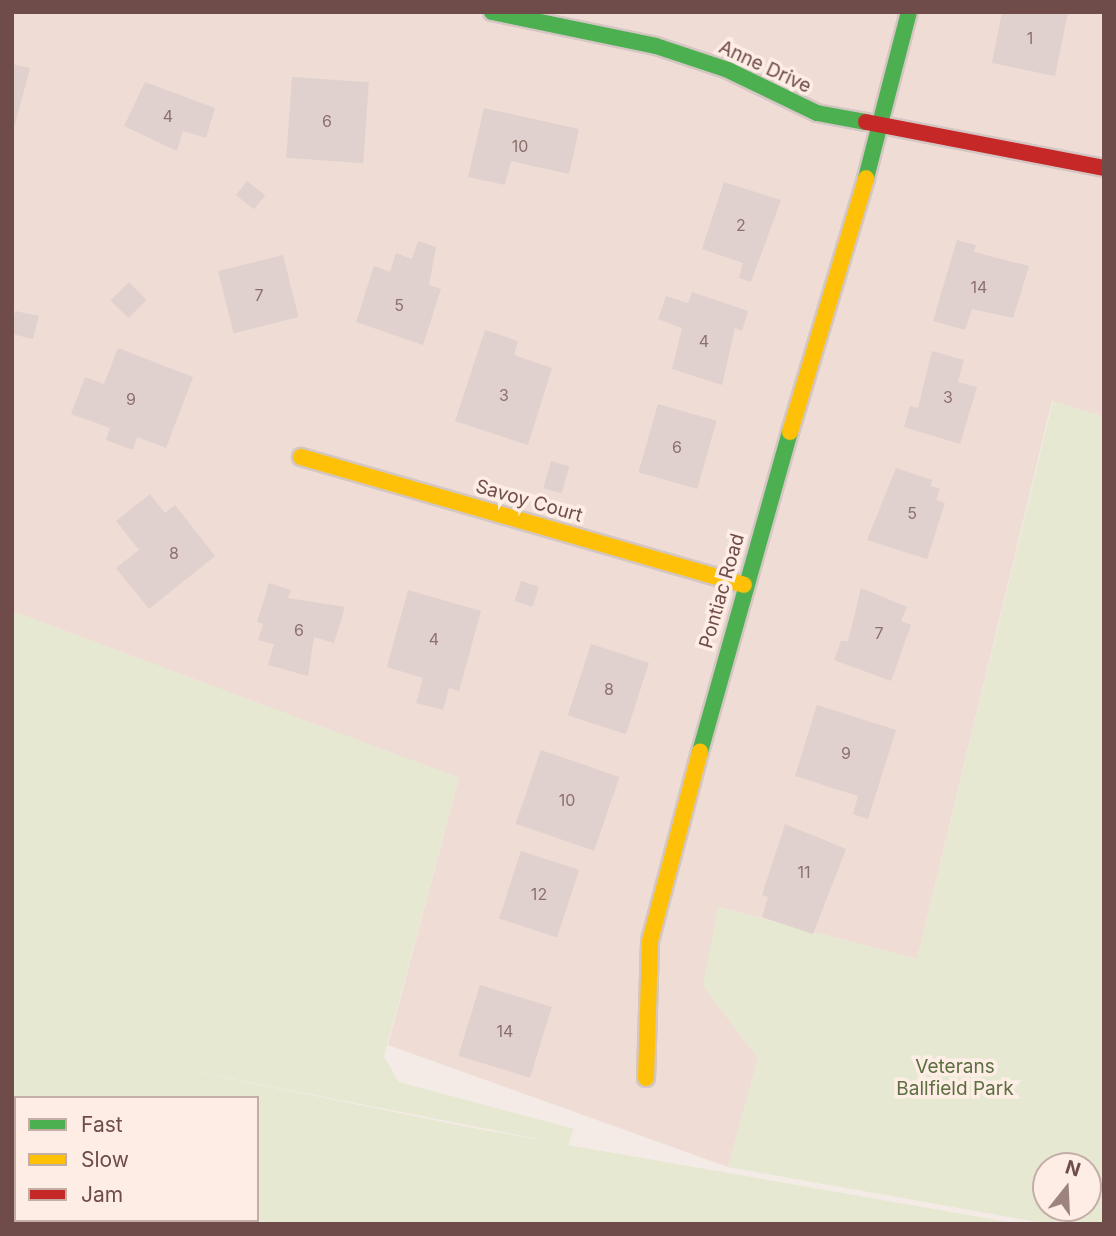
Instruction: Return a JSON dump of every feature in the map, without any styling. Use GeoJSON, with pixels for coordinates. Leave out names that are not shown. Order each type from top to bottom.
{"type":"FeatureCollection","features":[{"type":"Feature","properties":{"kind":"street","name":"Anne Drive"},"geometry":{"type":"LineString","coordinates":[[492,12],[656,46],[728,70],[817,113],[1104,168]]}},
{"type":"Feature","properties":{"kind":"street","name":"Pontiac Road"},"geometry":{"type":"LineString","coordinates":[[646,1078],[650,942],[744,585],[883,125],[909,12]]}},
{"type":"Feature","properties":{"kind":"street","name":"Savoy Court"},"geometry":{"type":"LineString","coordinates":[[301,457],[744,585]]}},
{"type":"Feature","properties":{"kind":"shaded area"},"geometry":{"type":"Polygon","coordinates":[[[12,12],[1104,12],[1104,417],[1052,401],[917,959],[719,907],[703,986],[758,1058],[728,1167],[388,1045],[459,778],[12,611],[12,12]]]}},
{"type":"Feature","properties":{"kind":"green space","name":"Veterans Ballfield Park"},"geometry":{"type":"Polygon","coordinates":[[[1053,401],[1104,417],[1104,1224],[1038,1222],[1102,1222],[1102,1152],[1032,1152],[1032,1221],[728,1167],[758,1058],[703,986],[718,907],[917,959],[1053,401]]]}},
{"type":"Feature","properties":{"kind":"green space"},"geometry":{"type":"Polygon","coordinates":[[[12,611],[459,778],[384,1057],[399,1082],[574,1129],[568,1145],[1020,1224],[12,1224],[12,611]],[[151,1063],[473,1128],[534,1138],[151,1063]]]}},
{"type":"Feature","properties":{"kind":"building"},"geometry":{"type":"Polygon","coordinates":[[[1002,12],[1068,12],[1055,76],[992,63],[1002,12]]]}},
{"type":"Feature","properties":{"kind":"building"},"geometry":{"type":"Polygon","coordinates":[[[12,64],[30,68],[13,132],[12,132],[12,64]]]}},
{"type":"Feature","properties":{"kind":"building"},"geometry":{"type":"Polygon","coordinates":[[[292,77],[369,82],[363,163],[286,158],[292,77]]]}},
{"type":"Feature","properties":{"kind":"building"},"geometry":{"type":"Polygon","coordinates":[[[145,82],[215,108],[206,138],[183,131],[177,151],[124,126],[145,82]]]}},
{"type":"Feature","properties":{"kind":"building"},"geometry":{"type":"Polygon","coordinates":[[[484,108],[579,129],[569,174],[511,161],[505,185],[468,177],[484,108]]]}},
{"type":"Feature","properties":{"kind":"building"},"geometry":{"type":"Polygon","coordinates":[[[247,181],[265,195],[254,209],[236,195],[247,181]]]}},
{"type":"Feature","properties":{"kind":"building"},"geometry":{"type":"Polygon","coordinates":[[[724,182],[781,200],[751,282],[739,278],[743,263],[702,249],[724,182]]]}},
{"type":"Feature","properties":{"kind":"building"},"geometry":{"type":"Polygon","coordinates":[[[957,240],[976,245],[974,252],[1029,266],[1013,318],[972,309],[965,330],[933,321],[957,240]]]}},
{"type":"Feature","properties":{"kind":"building"},"geometry":{"type":"Polygon","coordinates":[[[418,241],[436,247],[429,285],[441,289],[423,345],[356,322],[374,266],[390,272],[396,253],[412,259],[418,241]]]}},
{"type":"Feature","properties":{"kind":"building"},"geometry":{"type":"Polygon","coordinates":[[[283,255],[298,317],[233,333],[218,271],[283,255]]]}},
{"type":"Feature","properties":{"kind":"building"},"geometry":{"type":"Polygon","coordinates":[[[129,282],[147,300],[128,318],[111,300],[129,282]]]}},
{"type":"Feature","properties":{"kind":"building"},"geometry":{"type":"Polygon","coordinates":[[[692,292],[748,311],[742,331],[735,328],[722,385],[672,369],[682,328],[658,319],[666,296],[688,303],[692,292]]]}},
{"type":"Feature","properties":{"kind":"building"},"geometry":{"type":"Polygon","coordinates":[[[15,311],[39,316],[33,339],[12,334],[15,311]]]}},
{"type":"Feature","properties":{"kind":"building"},"geometry":{"type":"Polygon","coordinates":[[[485,330],[518,341],[514,355],[552,368],[528,445],[455,421],[485,330]]]}},
{"type":"Feature","properties":{"kind":"building"},"geometry":{"type":"Polygon","coordinates":[[[118,348],[193,377],[166,448],[137,437],[133,450],[106,440],[110,428],[71,414],[85,377],[104,384],[118,348]]]}},
{"type":"Feature","properties":{"kind":"building"},"geometry":{"type":"Polygon","coordinates":[[[932,351],[964,360],[958,382],[977,387],[960,444],[904,427],[910,406],[918,408],[932,351]]]}},
{"type":"Feature","properties":{"kind":"building"},"geometry":{"type":"Polygon","coordinates":[[[658,404],[717,421],[697,489],[638,472],[658,404]]]}},
{"type":"Feature","properties":{"kind":"building"},"geometry":{"type":"Polygon","coordinates":[[[551,461],[569,466],[562,493],[543,488],[551,461]]]}},
{"type":"Feature","properties":{"kind":"building"},"geometry":{"type":"Polygon","coordinates":[[[896,468],[932,480],[931,486],[940,489],[936,500],[945,503],[927,559],[867,540],[896,468]]]}},
{"type":"Feature","properties":{"kind":"building"},"geometry":{"type":"Polygon","coordinates":[[[150,494],[165,513],[175,505],[215,556],[149,609],[116,568],[139,550],[116,521],[150,494]]]}},
{"type":"Feature","properties":{"kind":"building"},"geometry":{"type":"Polygon","coordinates":[[[521,581],[539,587],[533,607],[515,601],[521,581]]]}},
{"type":"Feature","properties":{"kind":"building"},"geometry":{"type":"Polygon","coordinates":[[[269,583],[291,590],[288,598],[345,607],[334,643],[314,637],[308,676],[268,665],[274,644],[258,640],[263,624],[257,622],[269,583]]]}},
{"type":"Feature","properties":{"kind":"building"},"geometry":{"type":"Polygon","coordinates":[[[861,588],[907,607],[901,621],[911,625],[891,681],[834,660],[841,641],[848,641],[861,588]]]}},
{"type":"Feature","properties":{"kind":"building"},"geometry":{"type":"Polygon","coordinates":[[[408,590],[481,611],[459,691],[449,688],[443,710],[416,703],[423,678],[387,667],[408,590]]]}},
{"type":"Feature","properties":{"kind":"building"},"geometry":{"type":"Polygon","coordinates":[[[591,644],[649,663],[626,734],[568,715],[591,644]]]}},
{"type":"Feature","properties":{"kind":"building"},"geometry":{"type":"Polygon","coordinates":[[[817,705],[896,730],[868,819],[853,814],[858,796],[795,776],[817,705]]]}},
{"type":"Feature","properties":{"kind":"building"},"geometry":{"type":"Polygon","coordinates":[[[541,750],[619,777],[594,851],[516,824],[541,750]]]}},
{"type":"Feature","properties":{"kind":"building"},"geometry":{"type":"Polygon","coordinates":[[[785,824],[846,849],[813,934],[762,917],[768,897],[762,895],[785,824]]]}},
{"type":"Feature","properties":{"kind":"building"},"geometry":{"type":"Polygon","coordinates":[[[521,851],[579,870],[557,937],[499,919],[521,851]]]}},
{"type":"Feature","properties":{"kind":"building"},"geometry":{"type":"Polygon","coordinates":[[[480,985],[552,1007],[530,1078],[458,1056],[480,985]]]}},
{"type":"Feature","properties":{"kind":"traffic: fast"},"geometry":{"type":"LineString","coordinates":[[492,12],[656,46],[728,70],[817,113],[866,122]]}},
{"type":"Feature","properties":{"kind":"traffic: fast"},"geometry":{"type":"LineString","coordinates":[[866,178],[909,12]]}},
{"type":"Feature","properties":{"kind":"traffic: fast"},"geometry":{"type":"LineString","coordinates":[[700,752],[790,432]]}},
{"type":"Feature","properties":{"kind":"traffic: slow"},"geometry":{"type":"LineString","coordinates":[[790,432],[866,178]]}},
{"type":"Feature","properties":{"kind":"traffic: slow"},"geometry":{"type":"LineString","coordinates":[[301,457],[744,585]]}},
{"type":"Feature","properties":{"kind":"traffic: slow"},"geometry":{"type":"LineString","coordinates":[[646,1078],[650,941],[700,752]]}},
{"type":"Feature","properties":{"kind":"traffic: jam"},"geometry":{"type":"LineString","coordinates":[[866,122],[1104,168]]}}]}
